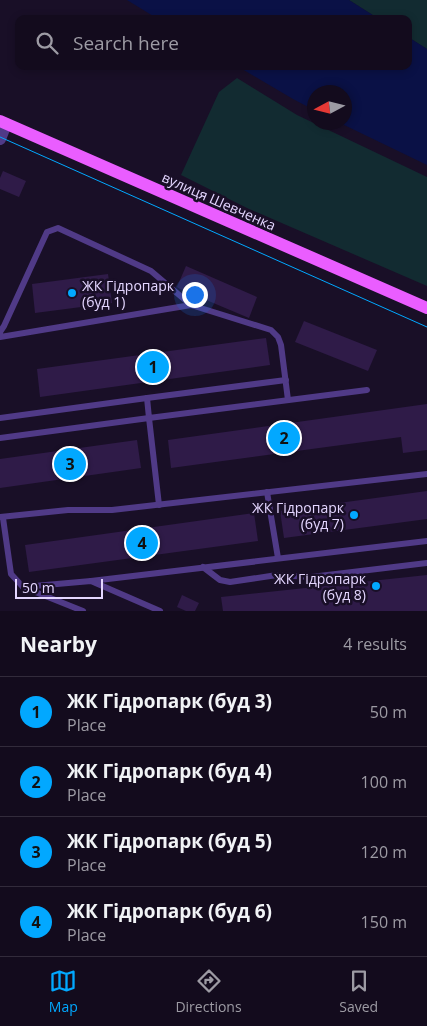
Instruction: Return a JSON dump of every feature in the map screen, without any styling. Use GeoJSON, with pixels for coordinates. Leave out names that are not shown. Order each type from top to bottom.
{"type":"FeatureCollection","features":[{"type":"Feature","properties":{"kind":"main road","name":"вулиця Шевченка"},"geometry":{"type":"LineString","coordinates":[[3,123],[427,308]]}},
{"type":"Feature","properties":{"kind":"street"},"geometry":{"type":"LineString","coordinates":[[0,140],[3,123]]}},
{"type":"Feature","properties":{"kind":"lane"},"geometry":{"type":"LineString","coordinates":[[0,332],[47,232],[58,228],[150,271],[191,305],[271,330],[278,337],[288,400]]}},
{"type":"Feature","properties":{"kind":"lane"},"geometry":{"type":"LineString","coordinates":[[0,337],[191,305]]}},
{"type":"Feature","properties":{"kind":"lane"},"geometry":{"type":"LineString","coordinates":[[0,418],[286,380]]}},
{"type":"Feature","properties":{"kind":"lane"},"geometry":{"type":"LineString","coordinates":[[0,438],[367,390]]}},
{"type":"Feature","properties":{"kind":"lane"},"geometry":{"type":"LineString","coordinates":[[147,398],[159,505]]}},
{"type":"Feature","properties":{"kind":"lane"},"geometry":{"type":"LineString","coordinates":[[83,611],[23,587],[11,574],[2,518],[68,510],[112,510],[427,474]]}},
{"type":"Feature","properties":{"kind":"lane"},"geometry":{"type":"LineString","coordinates":[[267,492],[278,558]]}},
{"type":"Feature","properties":{"kind":"lane"},"geometry":{"type":"LineString","coordinates":[[23,587],[90,581],[427,540]]}},
{"type":"Feature","properties":{"kind":"lane"},"geometry":{"type":"LineString","coordinates":[[203,567],[220,580],[230,582],[278,575],[311,577],[427,563]]}},
{"type":"Feature","properties":{"kind":"lane"},"geometry":{"type":"LineString","coordinates":[[90,581],[160,611]]}},
{"type":"Feature","properties":{"kind":"green space"},"geometry":{"type":"Polygon","coordinates":[[[349,0],[427,0],[427,49],[412,40],[412,15],[373,15],[349,0]]]}},
{"type":"Feature","properties":{"kind":"green space"},"geometry":{"type":"Polygon","coordinates":[[[237,78],[307,120],[307,130],[328,130],[427,177],[427,286],[247,208],[181,175],[219,92],[237,78]]]}},
{"type":"Feature","properties":{"kind":"shaded area"},"geometry":{"type":"Polygon","coordinates":[[[127,0],[349,0],[373,15],[151,15],[127,0]]]}},
{"type":"Feature","properties":{"kind":"shaded area"},"geometry":{"type":"Polygon","coordinates":[[[412,40],[427,49],[427,165],[352,129],[352,85],[307,85],[307,106],[244,70],[412,70],[412,40]]]}},
{"type":"Feature","properties":{"kind":"building"},"geometry":{"type":"Polygon","coordinates":[[[3,171],[26,181],[19,197],[0,189],[0,178],[3,171]]]}},
{"type":"Feature","properties":{"kind":"building"},"geometry":{"type":"Polygon","coordinates":[[[186,266],[257,297],[249,318],[177,287],[186,266]]]}},
{"type":"Feature","properties":{"kind":"building","name":"ЖК Гідропарк (буд 1)"},"geometry":{"type":"Polygon","coordinates":[[[108,274],[112,303],[35,313],[32,284],[108,274]]]}},
{"type":"Feature","properties":{"kind":"building"},"geometry":{"type":"Polygon","coordinates":[[[304,321],[377,350],[368,371],[295,342],[304,321]]]}},
{"type":"Feature","properties":{"kind":"building"},"geometry":{"type":"Polygon","coordinates":[[[266,338],[270,365],[40,397],[37,369],[266,338]]]}},
{"type":"Feature","properties":{"kind":"building"},"geometry":{"type":"Polygon","coordinates":[[[427,404],[427,450],[403,453],[401,437],[171,468],[168,440],[427,404]]]}},
{"type":"Feature","properties":{"kind":"building"},"geometry":{"type":"Polygon","coordinates":[[[137,440],[141,468],[0,488],[0,459],[137,440]]]}},
{"type":"Feature","properties":{"kind":"building","name":"ЖК Гідропарк (буд 7)"},"geometry":{"type":"Polygon","coordinates":[[[427,491],[427,519],[284,538],[280,511],[427,491]]]}},
{"type":"Feature","properties":{"kind":"building"},"geometry":{"type":"Polygon","coordinates":[[[254,513],[258,541],[29,572],[25,545],[254,513]]]}},
{"type":"Feature","properties":{"kind":"building","name":"ЖК Гідропарк (буд 8)"},"geometry":{"type":"Polygon","coordinates":[[[427,575],[427,611],[223,611],[221,597],[427,575]]]}},
{"type":"Feature","properties":{"kind":"building"},"geometry":{"type":"Polygon","coordinates":[[[182,595],[199,603],[195,611],[186,611],[177,607],[182,595]]]}},
{"type":"Feature","properties":{"kind":"tram line"},"geometry":{"type":"LineString","coordinates":[[0,137],[427,327]]}},
{"type":"Feature","properties":{"kind":"place","name":"ЖК Гідропарк (буд 1)"},"geometry":{"type":"Point","coordinates":[72,293]}},
{"type":"Feature","properties":{"kind":"place","name":"ЖК Гідропарк (буд 3)"},"geometry":{"type":"Point","coordinates":[153,367]}},
{"type":"Feature","properties":{"kind":"place","name":"ЖК Гідропарк (буд 4)"},"geometry":{"type":"Point","coordinates":[284,438]}},
{"type":"Feature","properties":{"kind":"place","name":"ЖК Гідропарк (буд 5)"},"geometry":{"type":"Point","coordinates":[70,464]}},
{"type":"Feature","properties":{"kind":"place","name":"ЖК Гідропарк (буд 7)"},"geometry":{"type":"Point","coordinates":[354,515]}},
{"type":"Feature","properties":{"kind":"place","name":"ЖК Гідропарк (буд 6)"},"geometry":{"type":"Point","coordinates":[142,543]}},
{"type":"Feature","properties":{"kind":"place","name":"ЖК Гідропарк (буд 8)"},"geometry":{"type":"Point","coordinates":[376,586]}}]}
